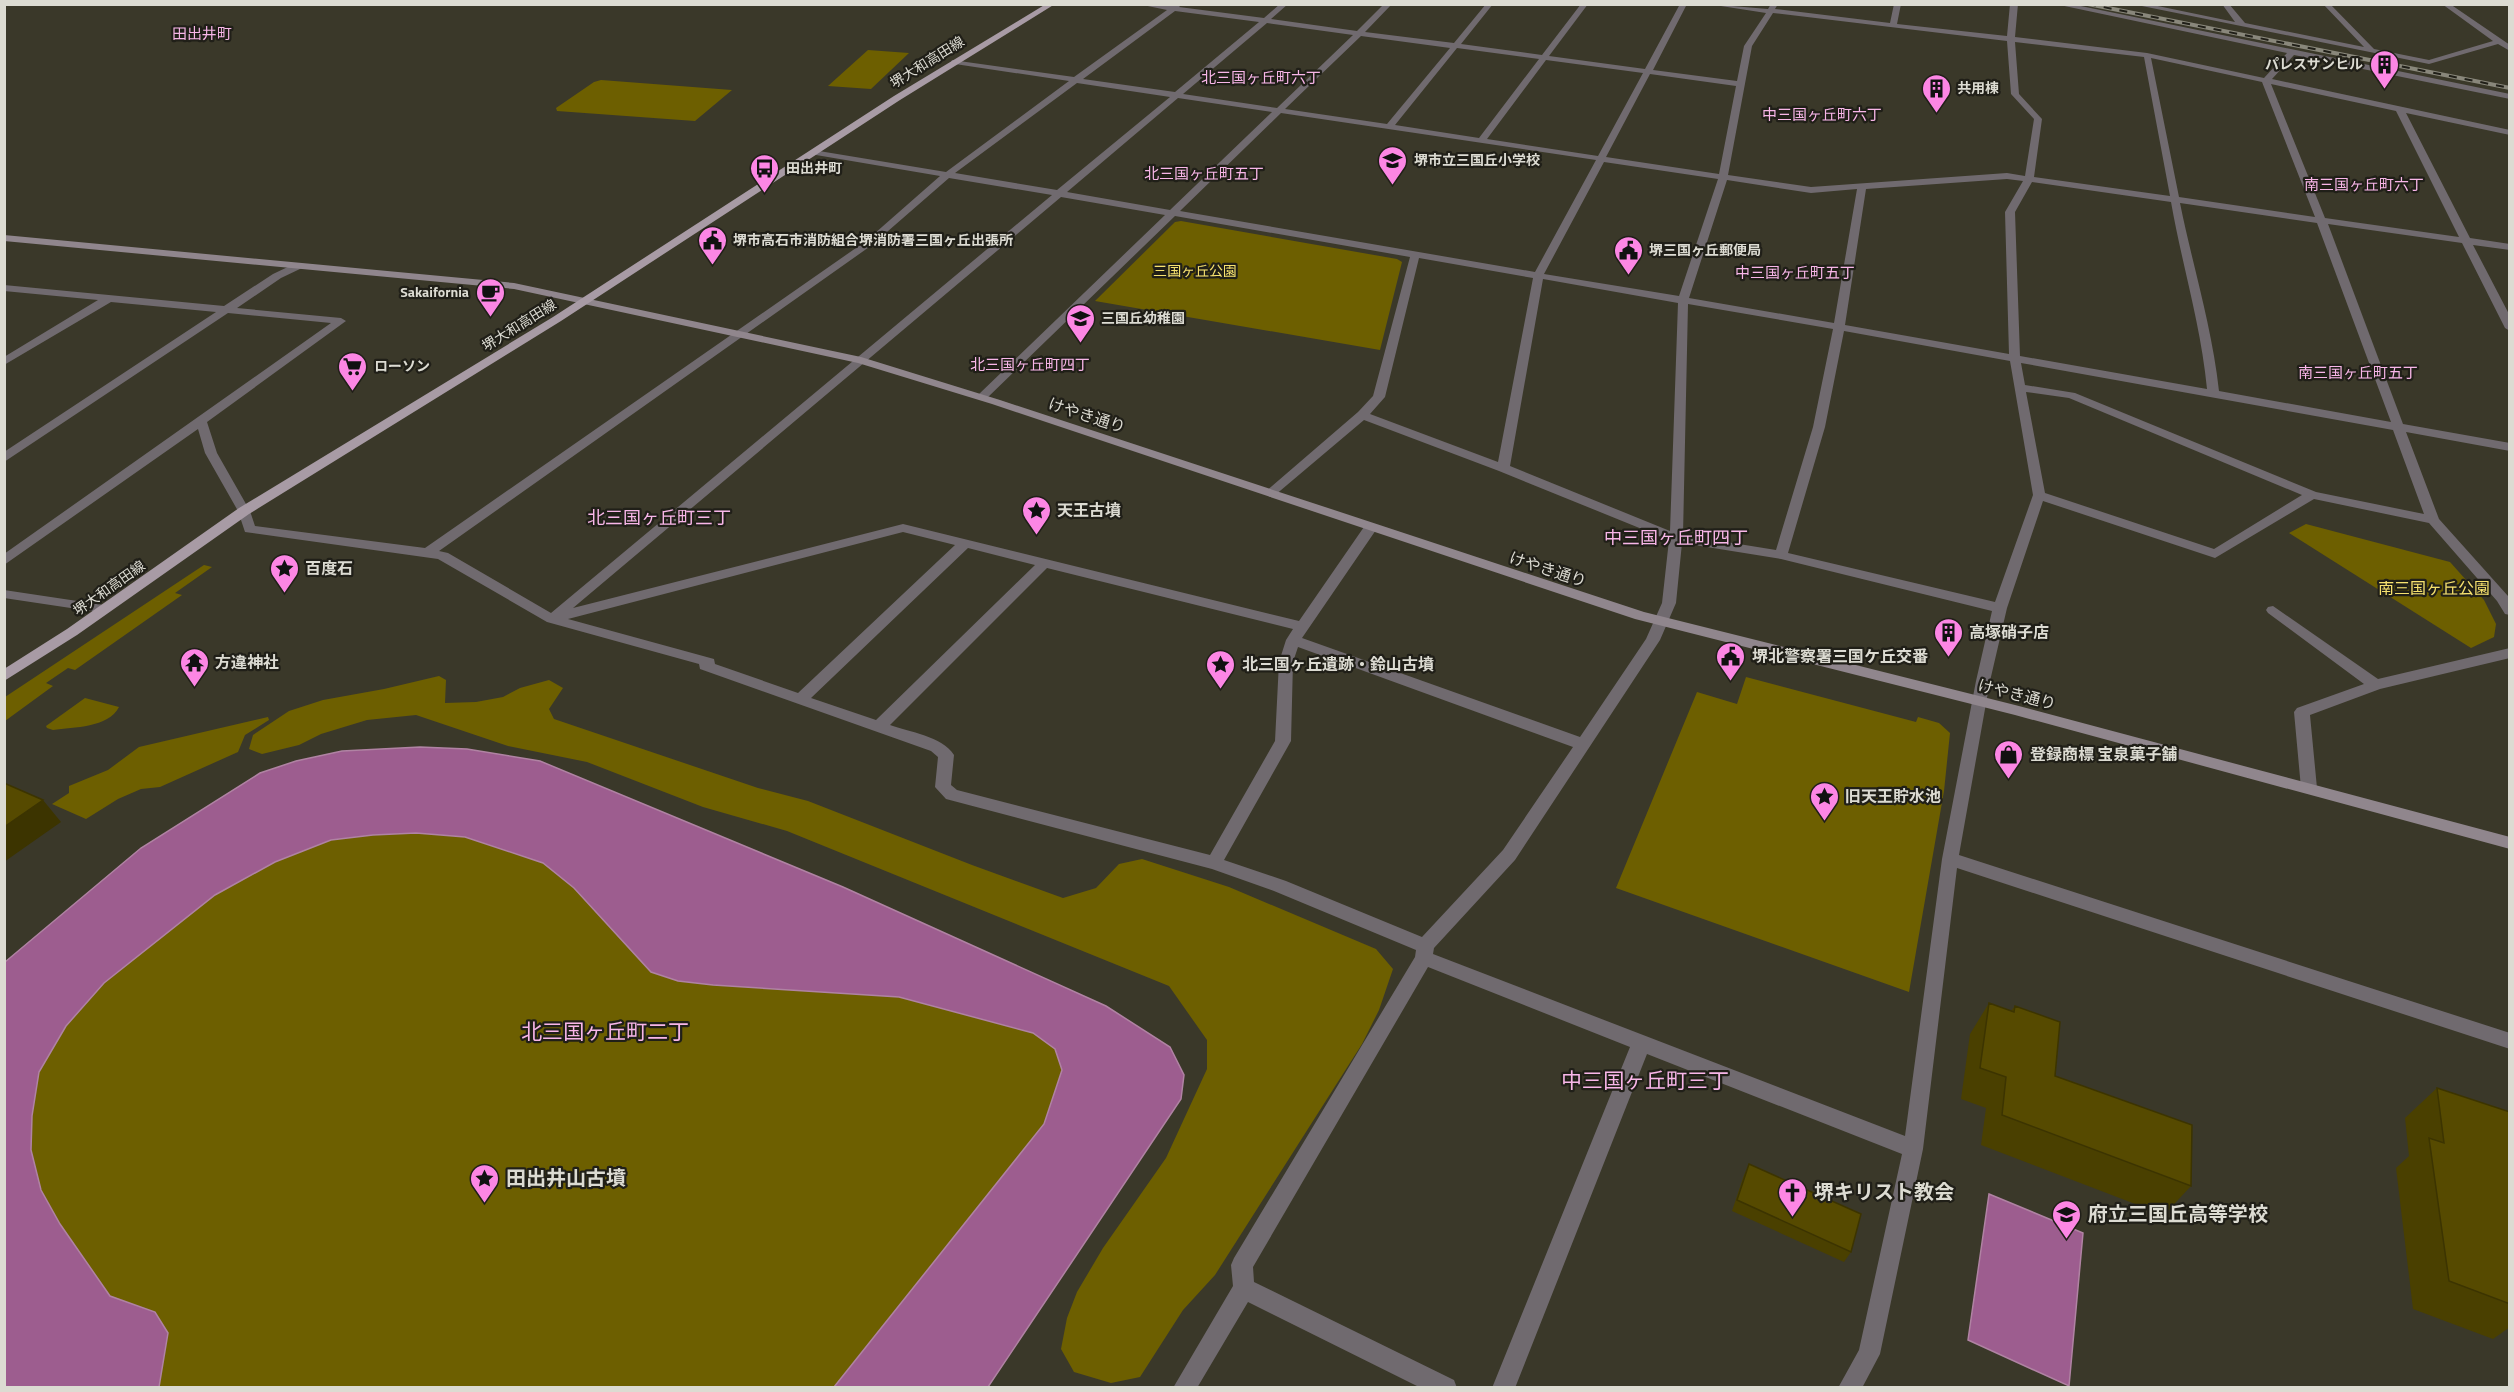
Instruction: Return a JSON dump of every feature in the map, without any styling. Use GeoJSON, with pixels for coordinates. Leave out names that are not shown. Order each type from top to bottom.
{"type":"FeatureCollection","features":[{"type":"Feature","properties":{"kind":"main road","name":"堺大和高田線"},"geometry":{"type":"LineString","coordinates":[[4,676],[244,511],[585,302],[955,62],[1052,4]]}},
{"type":"Feature","properties":{"kind":"street"},"geometry":{"type":"LineString","coordinates":[[1141,4],[1741,84]]}},
{"type":"Feature","properties":{"kind":"street"},"geometry":{"type":"LineString","coordinates":[[552,619],[1285,4]]}},
{"type":"Feature","properties":{"kind":"street"},"geometry":{"type":"LineString","coordinates":[[982,397],[1389,4]]}},
{"type":"Feature","properties":{"kind":"street"},"geometry":{"type":"LineString","coordinates":[[1389,127],[1490,4]]}},
{"type":"Feature","properties":{"kind":"street"},"geometry":{"type":"LineString","coordinates":[[1482,141],[1585,4]]}},
{"type":"Feature","properties":{"kind":"street"},"geometry":{"type":"LineString","coordinates":[[1503,468],[1538,276],[1599,158],[1684,4]]}},
{"type":"Feature","properties":{"kind":"street"},"geometry":{"type":"LineString","coordinates":[[1711,4],[1774,8],[1893,26],[2147,55],[2510,133]]}},
{"type":"Feature","properties":{"kind":"street"},"geometry":{"type":"LineString","coordinates":[[1893,26],[1898,4]]}},
{"type":"Feature","properties":{"kind":"street"},"geometry":{"type":"LineString","coordinates":[[1849,1388],[1869,1354],[1913,1149],[1950,859],[1979,701],[2000,608],[2039,495],[2015,360],[2010,212],[2029,179],[2038,119],[2015,94],[2011,39],[2014,4]]}},
{"type":"Feature","properties":{"kind":"street"},"geometry":{"type":"LineString","coordinates":[[2058,4],[2510,97]]}},
{"type":"Feature","properties":{"kind":"street"},"geometry":{"type":"LineString","coordinates":[[2135,4],[2430,62],[2498,42]]}},
{"type":"Feature","properties":{"kind":"street"},"geometry":{"type":"LineString","coordinates":[[2225,4],[2242,25]]}},
{"type":"Feature","properties":{"kind":"street"},"geometry":{"type":"LineString","coordinates":[[2326,4],[2372,51]]}},
{"type":"Feature","properties":{"kind":"street"},"geometry":{"type":"LineString","coordinates":[[2445,4],[2510,50]]}},
{"type":"Feature","properties":{"kind":"street"},"geometry":{"type":"LineString","coordinates":[[428,552],[869,243],[947,175],[1176,7]]}},
{"type":"Feature","properties":{"kind":"street"},"geometry":{"type":"LineString","coordinates":[[1184,1388],[1244,1288],[1242,1265],[1424,952],[1509,855],[1653,640],[1662,621],[1669,603],[1676,538],[1683,300],[1723,178],[1748,46],[1774,8]]}},
{"type":"Feature","properties":{"kind":"street"},"geometry":{"type":"LineString","coordinates":[[2266,81],[2291,53]]}},
{"type":"Feature","properties":{"kind":"street"},"geometry":{"type":"LineString","coordinates":[[2147,55],[2173,201],[2209,349],[2213,393]]}},
{"type":"Feature","properties":{"kind":"street"},"geometry":{"type":"LineString","coordinates":[[955,62],[1811,190],[2007,177],[2510,247]]}},
{"type":"Feature","properties":{"kind":"street"},"geometry":{"type":"LineString","coordinates":[[2266,81],[2322,222],[2433,520],[2503,599],[2510,611]]}},
{"type":"Feature","properties":{"kind":"street"},"geometry":{"type":"LineString","coordinates":[[2400,110],[2510,327]]}},
{"type":"Feature","properties":{"kind":"street"},"geometry":{"type":"LineString","coordinates":[[816,152],[1839,327],[2510,447]]}},
{"type":"Feature","properties":{"kind":"street"},"geometry":{"type":"LineString","coordinates":[[1781,555],[1819,427],[1839,327],[1862,187]]}},
{"type":"Feature","properties":{"kind":"street","name":"けやき通り"},"geometry":{"type":"LineString","coordinates":[[4,238],[514,285],[861,360],[982,397],[1662,621],[1979,701],[2510,843]]}},
{"type":"Feature","properties":{"kind":"street"},"geometry":{"type":"LineString","coordinates":[[1270,493],[1380,397],[1415,256]]}},
{"type":"Feature","properties":{"kind":"street"},"geometry":{"type":"LineString","coordinates":[[4,458],[277,276],[298,266]]}},
{"type":"Feature","properties":{"kind":"street"},"geometry":{"type":"LineString","coordinates":[[4,288],[341,321],[4,561]]}},
{"type":"Feature","properties":{"kind":"street"},"geometry":{"type":"LineString","coordinates":[[4,362],[108,299]]}},
{"type":"Feature","properties":{"kind":"street"},"geometry":{"type":"LineString","coordinates":[[2021,388],[2071,395],[2312,495],[2433,520]]}},
{"type":"Feature","properties":{"kind":"street"},"geometry":{"type":"LineString","coordinates":[[1362,415],[1503,468],[1676,538],[1781,555],[2000,608]]}},
{"type":"Feature","properties":{"kind":"street"},"geometry":{"type":"LineString","coordinates":[[201,421],[211,453],[244,511],[250,529],[428,552],[443,556],[552,619],[709,662],[705,666],[942,749],[947,762],[943,787],[952,795],[1214,863],[1280,886],[1424,952],[1642,1042],[1913,1149]]}},
{"type":"Feature","properties":{"kind":"street"},"geometry":{"type":"LineString","coordinates":[[2039,495],[2215,554],[2312,495]]}},
{"type":"Feature","properties":{"kind":"street"},"geometry":{"type":"LineString","coordinates":[[1214,863],[1283,741],[1286,662],[1293,640],[1371,527]]}},
{"type":"Feature","properties":{"kind":"street"},"geometry":{"type":"LineString","coordinates":[[552,619],[903,528],[1301,626]]}},
{"type":"Feature","properties":{"kind":"street"},"geometry":{"type":"LineString","coordinates":[[801,699],[965,543]]}},
{"type":"Feature","properties":{"kind":"street"},"geometry":{"type":"LineString","coordinates":[[879,726],[1044,563]]}},
{"type":"Feature","properties":{"kind":"street"},"geometry":{"type":"LineString","coordinates":[[4,594],[104,609]]}},
{"type":"Feature","properties":{"kind":"street"},"geometry":{"type":"LineString","coordinates":[[2273,610],[2376,685]]}},
{"type":"Feature","properties":{"kind":"street"},"geometry":{"type":"LineString","coordinates":[[1293,640],[1582,744]]}},
{"type":"Feature","properties":{"kind":"street"},"geometry":{"type":"LineString","coordinates":[[2309,788],[2302,712],[2376,685],[2510,653]]}},
{"type":"Feature","properties":{"kind":"street"},"geometry":{"type":"LineString","coordinates":[[1950,859],[2510,1041]]}},
{"type":"Feature","properties":{"kind":"street"},"geometry":{"type":"LineString","coordinates":[[1503,1388],[1642,1042]]}},
{"type":"Feature","properties":{"kind":"street"},"geometry":{"type":"LineString","coordinates":[[1244,1288],[1446,1388]]}},
{"type":"Feature","properties":{"kind":"green space"},"geometry":{"type":"Polygon","coordinates":[[[868,50],[909,53],[871,89],[828,86],[868,50]]]}},
{"type":"Feature","properties":{"kind":"green space"},"geometry":{"type":"Polygon","coordinates":[[[601,80],[732,90],[695,121],[557,111],[556,108],[594,82],[601,80]]]}},
{"type":"Feature","properties":{"kind":"green space","name":"三国ヶ丘公園"},"geometry":{"type":"Polygon","coordinates":[[[1181,221],[1397,259],[1402,262],[1380,350],[1095,301],[1175,222],[1181,221]]]}},
{"type":"Feature","properties":{"kind":"green space","name":"南三国ヶ丘公園"},"geometry":{"type":"Polygon","coordinates":[[[2306,524],[2450,562],[2484,600],[2496,624],[2494,637],[2471,648],[2289,533],[2306,524]]]}},
{"type":"Feature","properties":{"kind":"green space"},"geometry":{"type":"Polygon","coordinates":[[[204,565],[212,567],[175,593],[182,595],[75,670],[68,668],[46,683],[53,686],[5,721],[5,697],[204,565]]]}},
{"type":"Feature","properties":{"kind":"green space"},"geometry":{"type":"Polygon","coordinates":[[[439,676],[446,680],[445,703],[476,702],[503,697],[520,688],[549,680],[563,688],[549,709],[554,719],[758,788],[808,801],[1063,898],[1096,888],[1119,864],[1142,859],[1229,887],[1376,949],[1393,969],[1379,1010],[1362,1044],[1215,1275],[1183,1310],[1140,1377],[1111,1383],[1074,1372],[1061,1349],[1067,1318],[1077,1292],[1103,1248],[1166,1158],[1207,1069],[1207,1040],[1169,986],[787,831],[703,807],[587,762],[508,746],[416,715],[367,720],[321,734],[299,745],[262,754],[249,749],[253,735],[289,711],[323,700],[439,676]]]}},
{"type":"Feature","properties":{"kind":"green space"},"geometry":{"type":"Polygon","coordinates":[[[1746,677],[1916,722],[1918,717],[1939,723],[1950,733],[1944,791],[1909,992],[1616,888],[1697,692],[1737,704],[1746,677]]]}},
{"type":"Feature","properties":{"kind":"green space"},"geometry":{"type":"Polygon","coordinates":[[[85,698],[119,707],[114,714],[99,723],[53,730],[47,728],[46,726],[85,698]]]}},
{"type":"Feature","properties":{"kind":"green space"},"geometry":{"type":"Polygon","coordinates":[[[268,717],[269,720],[245,735],[238,752],[160,787],[141,789],[118,799],[86,819],[52,804],[69,793],[69,786],[108,770],[139,747],[268,717]]]}},
{"type":"Feature","properties":{"kind":"green space"},"geometry":{"type":"Polygon","coordinates":[[[416,833],[465,837],[543,863],[574,888],[651,972],[678,981],[713,985],[899,997],[1033,1033],[1055,1048],[1062,1070],[1044,1124],[834,1388],[159,1387],[168,1333],[155,1312],[110,1297],[60,1224],[41,1190],[31,1150],[32,1116],[39,1072],[66,1026],[104,983],[215,895],[275,862],[331,840],[416,833]]]}},
{"type":"Feature","properties":{"kind":"shaded area"},"geometry":{"type":"Polygon","coordinates":[[[420,747],[467,749],[540,761],[843,887],[1106,1006],[1170,1047],[1184,1075],[1181,1099],[988,1387],[834,1387],[1044,1124],[1062,1070],[1055,1049],[1033,1033],[899,997],[713,985],[678,981],[651,972],[574,888],[543,863],[465,837],[416,833],[331,840],[275,862],[215,895],[104,983],[66,1026],[39,1072],[32,1116],[31,1150],[41,1190],[60,1224],[110,1296],[155,1312],[168,1333],[159,1387],[5,1387],[5,962],[141,848],[260,773],[296,761],[342,751],[420,747]]]}},
{"type":"Feature","properties":{"kind":"shaded area"},"geometry":{"type":"Polygon","coordinates":[[[1989,1194],[2083,1233],[2069,1386],[1968,1340],[1989,1194]]]}},
{"type":"Feature","properties":{"kind":"building"},"geometry":{"type":"Polygon","coordinates":[[[4,783],[43,800],[4,827],[4,783]]]}},
{"type":"Feature","properties":{"kind":"building"},"geometry":{"type":"Polygon","coordinates":[[[1989,1003],[2014,1012],[2015,1006],[2060,1022],[2055,1076],[2192,1125],[2191,1186],[2002,1115],[2006,1077],[1980,1068],[1989,1003]]]}},
{"type":"Feature","properties":{"kind":"building"},"geometry":{"type":"Polygon","coordinates":[[[2437,1088],[2510,1112],[2510,1304],[2449,1281],[2429,1138],[2444,1143],[2437,1088]]]}},
{"type":"Feature","properties":{"kind":"building","name":"堺キリスト教会"},"geometry":{"type":"Polygon","coordinates":[[[1749,1164],[1861,1214],[1851,1252],[1737,1200],[1749,1164]]]}},
{"type":"Feature","properties":{"kind":"railway"},"geometry":{"type":"LineString","coordinates":[[2088,4],[2510,88]]}},
{"type":"Feature","properties":{"kind":"place","name":"パレスサンヒル"},"geometry":{"type":"Point","coordinates":[2384,90]}},
{"type":"Feature","properties":{"kind":"place","name":"共用棟"},"geometry":{"type":"Point","coordinates":[1936,114]}},
{"type":"Feature","properties":{"kind":"place","name":"堺市立三国丘小学校"},"geometry":{"type":"Point","coordinates":[1393,186]}},
{"type":"Feature","properties":{"kind":"place","name":"田出井町"},"geometry":{"type":"Point","coordinates":[765,194]}},
{"type":"Feature","properties":{"kind":"place","name":"堺市高石市消防組合堺消防署三国ヶ丘出張所"},"geometry":{"type":"Point","coordinates":[712,266]}},
{"type":"Feature","properties":{"kind":"place","name":"堺三国ヶ丘郵便局"},"geometry":{"type":"Point","coordinates":[1628,276]}},
{"type":"Feature","properties":{"kind":"place","name":"Sakaifornia"},"geometry":{"type":"Point","coordinates":[490,318]}},
{"type":"Feature","properties":{"kind":"place","name":"三国丘幼稚園"},"geometry":{"type":"Point","coordinates":[1080,344]}},
{"type":"Feature","properties":{"kind":"place","name":"ローソン"},"geometry":{"type":"Point","coordinates":[353,392]}},
{"type":"Feature","properties":{"kind":"place","name":"天王古墳"},"geometry":{"type":"Point","coordinates":[1036,536]}},
{"type":"Feature","properties":{"kind":"place","name":"百度石"},"geometry":{"type":"Point","coordinates":[284,594]}},
{"type":"Feature","properties":{"kind":"place","name":"高塚硝子店"},"geometry":{"type":"Point","coordinates":[1948,658]}},
{"type":"Feature","properties":{"kind":"place","name":"堺北警察署三国ケ丘交番"},"geometry":{"type":"Point","coordinates":[1731,682]}},
{"type":"Feature","properties":{"kind":"place","name":"方違神社"},"geometry":{"type":"Point","coordinates":[194,688]}},
{"type":"Feature","properties":{"kind":"place","name":"北三国ヶ丘遺跡・鈴山古墳"},"geometry":{"type":"Point","coordinates":[1221,690]}},
{"type":"Feature","properties":{"kind":"place","name":"登録商標 宝泉菓子舗"},"geometry":{"type":"Point","coordinates":[2009,780]}},
{"type":"Feature","properties":{"kind":"place","name":"旧天王貯水池"},"geometry":{"type":"Point","coordinates":[1824,822]}},
{"type":"Feature","properties":{"kind":"place","name":"田出井山古墳"},"geometry":{"type":"Point","coordinates":[485,1204]}},
{"type":"Feature","properties":{"kind":"place","name":"堺キリスト教会"},"geometry":{"type":"Point","coordinates":[1793,1218]}},
{"type":"Feature","properties":{"kind":"place","name":"府立三国丘高等学校"},"geometry":{"type":"Point","coordinates":[2067,1240]}},
{"type":"Feature","properties":{"kind":"district","name":"田出井町"},"geometry":{"type":"Point","coordinates":[202,34]}},
{"type":"Feature","properties":{"kind":"district","name":"北三国ヶ丘町六丁"},"geometry":{"type":"Point","coordinates":[1261,78]}},
{"type":"Feature","properties":{"kind":"district","name":"中三国ヶ丘町六丁"},"geometry":{"type":"Point","coordinates":[1822,115]}},
{"type":"Feature","properties":{"kind":"district","name":"北三国ヶ丘町五丁"},"geometry":{"type":"Point","coordinates":[1204,174]}},
{"type":"Feature","properties":{"kind":"district","name":"南三国ヶ丘町六丁"},"geometry":{"type":"Point","coordinates":[2364,185]}},
{"type":"Feature","properties":{"kind":"district","name":"中三国ヶ丘町五丁"},"geometry":{"type":"Point","coordinates":[1795,273]}},
{"type":"Feature","properties":{"kind":"district","name":"北三国ヶ丘町四丁"},"geometry":{"type":"Point","coordinates":[1030,365]}},
{"type":"Feature","properties":{"kind":"district","name":"南三国ヶ丘町五丁"},"geometry":{"type":"Point","coordinates":[2358,373]}},
{"type":"Feature","properties":{"kind":"district","name":"北三国ヶ丘町三丁"},"geometry":{"type":"Point","coordinates":[659,518]}},
{"type":"Feature","properties":{"kind":"district","name":"中三国ヶ丘町四丁"},"geometry":{"type":"Point","coordinates":[1676,538]}},
{"type":"Feature","properties":{"kind":"district","name":"北三国ヶ丘町二丁"},"geometry":{"type":"Point","coordinates":[605,1032]}},
{"type":"Feature","properties":{"kind":"district","name":"中三国ヶ丘町三丁"},"geometry":{"type":"Point","coordinates":[1645,1081]}}]}
